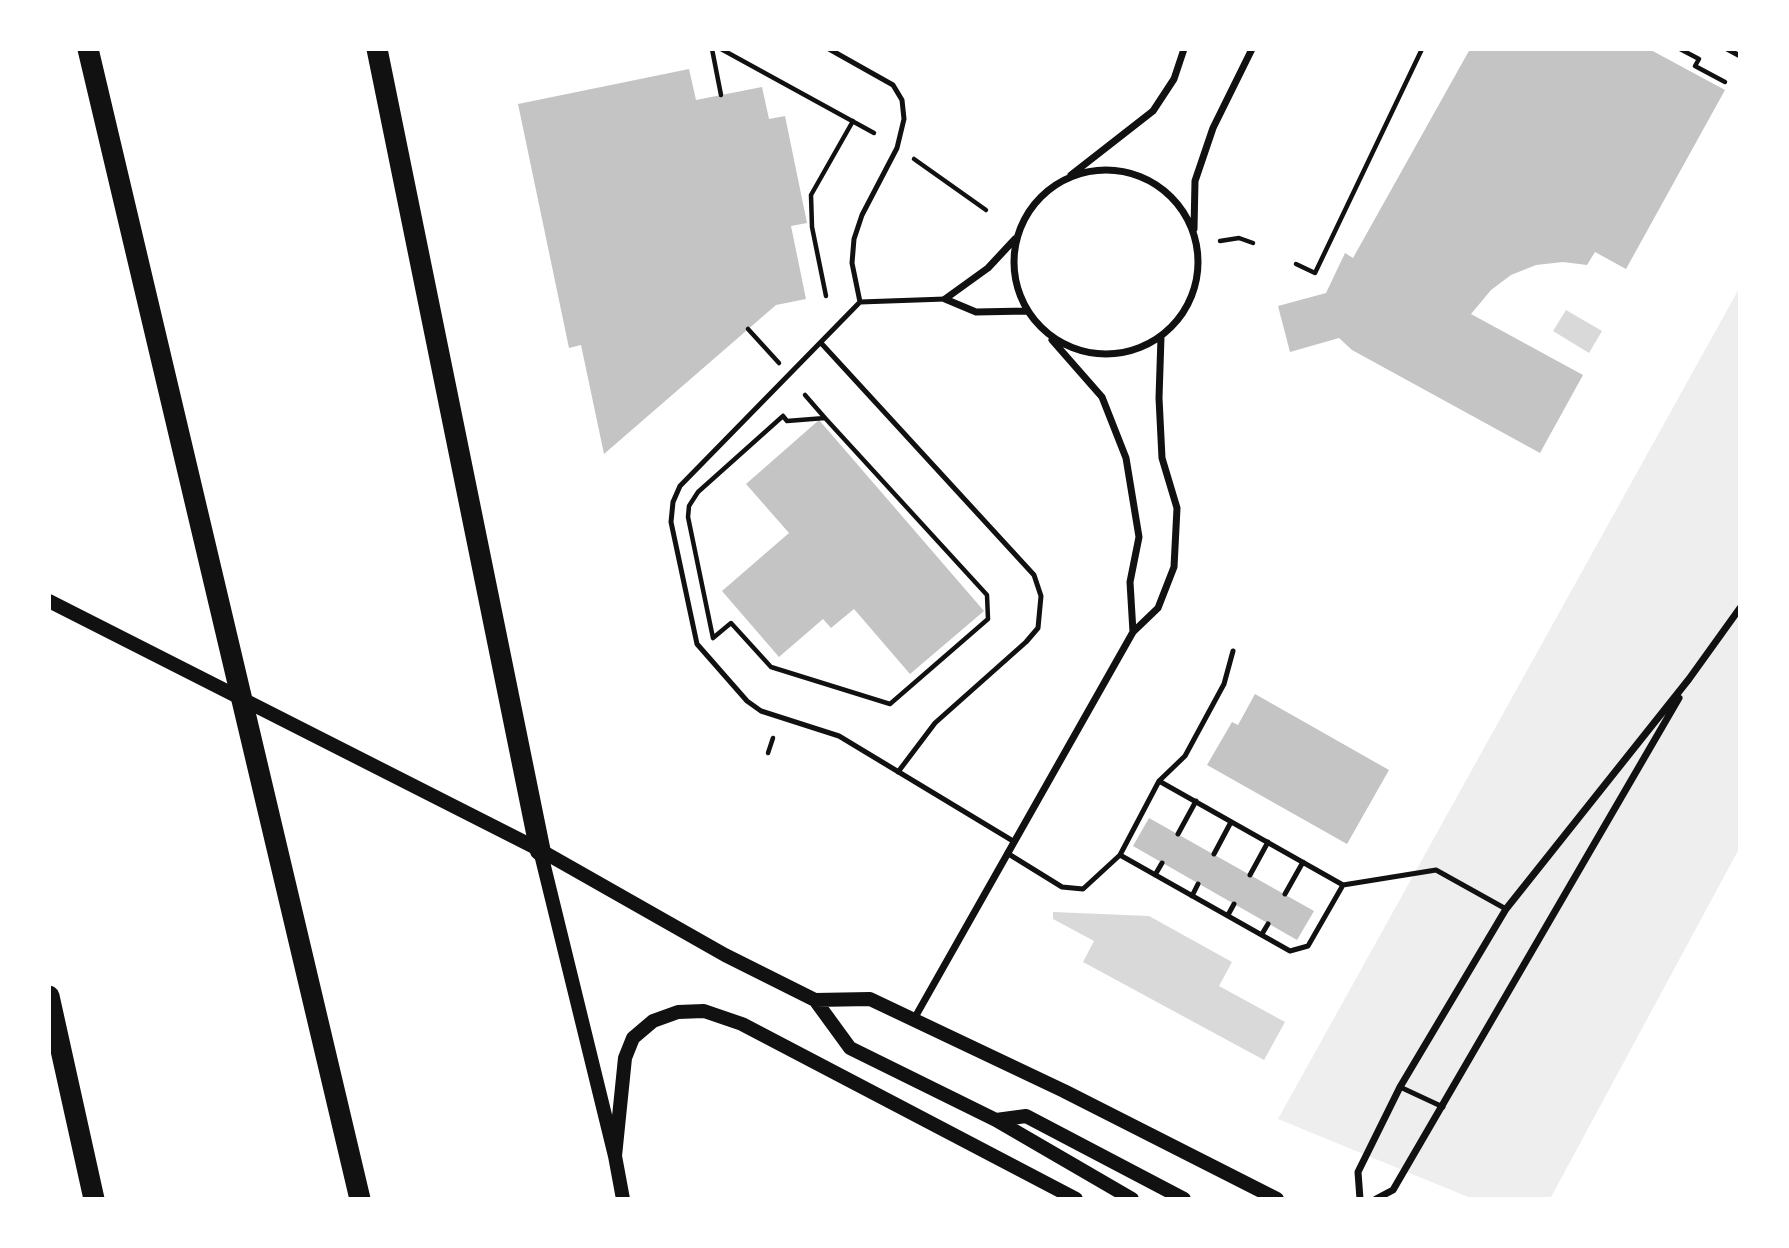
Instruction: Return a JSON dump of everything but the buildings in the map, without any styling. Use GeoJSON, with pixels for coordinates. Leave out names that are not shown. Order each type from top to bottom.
{"type":"FeatureCollection","features":[{"type":"Feature","properties":{"kind":"highway"},"geometry":{"type":"LineString","coordinates":[[88,49],[360,1199]]}},
{"type":"Feature","properties":{"kind":"highway"},"geometry":{"type":"LineString","coordinates":[[377,49],[540,850]]}},
{"type":"Feature","properties":{"kind":"highway"},"geometry":{"type":"LineString","coordinates":[[49,996],[94,1199]]}},
{"type":"Feature","properties":{"kind":"main road"},"geometry":{"type":"LineString","coordinates":[[49,601],[540,850],[725,955],[815,1000],[870,999],[1278,1199]]}},
{"type":"Feature","properties":{"kind":"main road"},"geometry":{"type":"LineString","coordinates":[[540,850],[615,1156],[623,1199]]}},
{"type":"Feature","properties":{"kind":"main road"},"geometry":{"type":"LineString","coordinates":[[815,1000],[849,1048],[996,1120],[1132,1199]]}},
{"type":"Feature","properties":{"kind":"main road"},"geometry":{"type":"LineString","coordinates":[[615,1156],[625,1058],[633,1038],[653,1021],[678,1012],[704,1011],[742,1024],[1076,1199]]}},
{"type":"Feature","properties":{"kind":"main road"},"geometry":{"type":"LineString","coordinates":[[996,1120],[1026,1116],[1184,1199]]}},
{"type":"Feature","properties":{"kind":"street"},"geometry":{"type":"LineString","coordinates":[[945,299],[988,268],[1015,239],[1028,210],[1042,194],[1070,176],[1153,111],[1174,79],[1184,49]]}},
{"type":"Feature","properties":{"kind":"street"},"geometry":{"type":"LineString","coordinates":[[1047,334],[1075,350],[1118,355],[1161,337],[1189,306],[1199,277],[1194,230],[1195,181],[1213,128],[1252,49]]}},
{"type":"Feature","properties":{"kind":"street"},"geometry":{"type":"LineString","coordinates":[[1070,176],[1118,169],[1150,180],[1175,198],[1194,230]]}},
{"type":"Feature","properties":{"kind":"street"},"geometry":{"type":"LineString","coordinates":[[1015,239],[1014,279],[1027,311],[1102,397],[1126,458],[1139,537],[1130,582],[1133,632]]}},
{"type":"Feature","properties":{"kind":"street"},"geometry":{"type":"LineString","coordinates":[[945,299],[975,312],[1027,311]]}},
{"type":"Feature","properties":{"kind":"street"},"geometry":{"type":"LineString","coordinates":[[914,1019],[1133,632],[1157,608],[1174,567],[1177,508],[1162,458],[1159,398],[1161,337]]}},
{"type":"Feature","properties":{"kind":"street"},"geometry":{"type":"LineString","coordinates":[[1360,1199],[1358,1172],[1400,1087],[1506,909],[1689,679],[1740,608]]}},
{"type":"Feature","properties":{"kind":"street"},"geometry":{"type":"LineString","coordinates":[[1376,1199],[1393,1190],[1443,1107],[1689,679]]}},
{"type":"Feature","properties":{"kind":"lane"},"geometry":{"type":"LineString","coordinates":[[830,49],[893,85],[902,100],[904,119],[897,148],[862,215],[854,239],[852,263],[860,302]]}},
{"type":"Feature","properties":{"kind":"lane"},"geometry":{"type":"LineString","coordinates":[[1727,49],[1740,55]]}},
{"type":"Feature","properties":{"kind":"lane"},"geometry":{"type":"LineString","coordinates":[[945,299],[860,302],[680,486],[673,502],[671,522],[697,644],[747,701],[761,711],[839,736],[1013,841]]}},
{"type":"Feature","properties":{"kind":"lane"},"geometry":{"type":"LineString","coordinates":[[821,342],[1034,575],[1041,596],[1038,628],[1026,642],[935,723],[898,772]]}},
{"type":"Feature","properties":{"kind":"lane"},"geometry":{"type":"LineString","coordinates":[[1007,853],[1062,887],[1083,889],[1120,855],[1159,781],[1185,757],[1224,684],[1233,651]]}},
{"type":"Feature","properties":{"kind":"lane"},"geometry":{"type":"LineString","coordinates":[[1159,781],[1343,885],[1436,870],[1506,909]]}},
{"type":"Feature","properties":{"kind":"lane"},"geometry":{"type":"LineString","coordinates":[[1178,834],[1196,801]]}},
{"type":"Feature","properties":{"kind":"lane"},"geometry":{"type":"LineString","coordinates":[[1214,854],[1231,822]]}},
{"type":"Feature","properties":{"kind":"lane"},"geometry":{"type":"LineString","coordinates":[[1250,875],[1268,842]]}},
{"type":"Feature","properties":{"kind":"lane"},"geometry":{"type":"LineString","coordinates":[[1120,855],[1290,951],[1308,946],[1343,885]]}},
{"type":"Feature","properties":{"kind":"lane"},"geometry":{"type":"LineString","coordinates":[[1285,894],[1303,862]]}},
{"type":"Feature","properties":{"kind":"lane"},"geometry":{"type":"LineString","coordinates":[[1155,875],[1162,863]]}},
{"type":"Feature","properties":{"kind":"lane"},"geometry":{"type":"LineString","coordinates":[[1192,896],[1198,884]]}},
{"type":"Feature","properties":{"kind":"lane"},"geometry":{"type":"LineString","coordinates":[[1228,915],[1234,904]]}},
{"type":"Feature","properties":{"kind":"lane"},"geometry":{"type":"LineString","coordinates":[[1262,934],[1268,923]]}},
{"type":"Feature","properties":{"kind":"lane"},"geometry":{"type":"LineString","coordinates":[[1400,1087],[1443,1107]]}},
{"type":"Feature","properties":{"kind":"path"},"geometry":{"type":"LineString","coordinates":[[712,49],[721,95]]}},
{"type":"Feature","properties":{"kind":"path"},"geometry":{"type":"LineString","coordinates":[[721,49],[874,132]]}},
{"type":"Feature","properties":{"kind":"path"},"geometry":{"type":"LineString","coordinates":[[1296,264],[1315,273],[1422,49]]}},
{"type":"Feature","properties":{"kind":"path"},"geometry":{"type":"LineString","coordinates":[[1680,49],[1699,59],[1695,66],[1725,82]]}},
{"type":"Feature","properties":{"kind":"path"},"geometry":{"type":"LineString","coordinates":[[826,296],[812,227],[811,195],[853,121]]}},
{"type":"Feature","properties":{"kind":"path"},"geometry":{"type":"LineString","coordinates":[[914,159],[986,210]]}},
{"type":"Feature","properties":{"kind":"path"},"geometry":{"type":"LineString","coordinates":[[1220,241],[1239,237],[1253,243]]}},
{"type":"Feature","properties":{"kind":"path"},"geometry":{"type":"LineString","coordinates":[[748,329],[779,364]]}},
{"type":"Feature","properties":{"kind":"path"},"geometry":{"type":"LineString","coordinates":[[805,394],[987,595],[988,619],[890,704],[771,667],[730,623],[713,638],[688,506],[698,492],[783,416],[787,421],[825,418]]}},
{"type":"Feature","properties":{"kind":"path"},"geometry":{"type":"LineString","coordinates":[[768,753],[773,738]]}},
{"type":"Feature","properties":{"kind":"shaded area"},"geometry":{"type":"Polygon","coordinates":[[[1740,287],[1740,847],[1550,1199],[1473,1199],[1278,1119],[1740,287]]]}},
{"type":"Feature","properties":{"kind":"shaded area"},"geometry":{"type":"Polygon","coordinates":[[[1566,310],[1602,331],[1589,353],[1553,331],[1566,310]]]}},
{"type":"Feature","properties":{"kind":"shaded area"},"geometry":{"type":"Polygon","coordinates":[[[1053,912],[1149,916],[1232,962],[1219,986],[1285,1022],[1264,1060],[1083,962],[1094,941],[1053,919],[1053,912]]]}}]}
